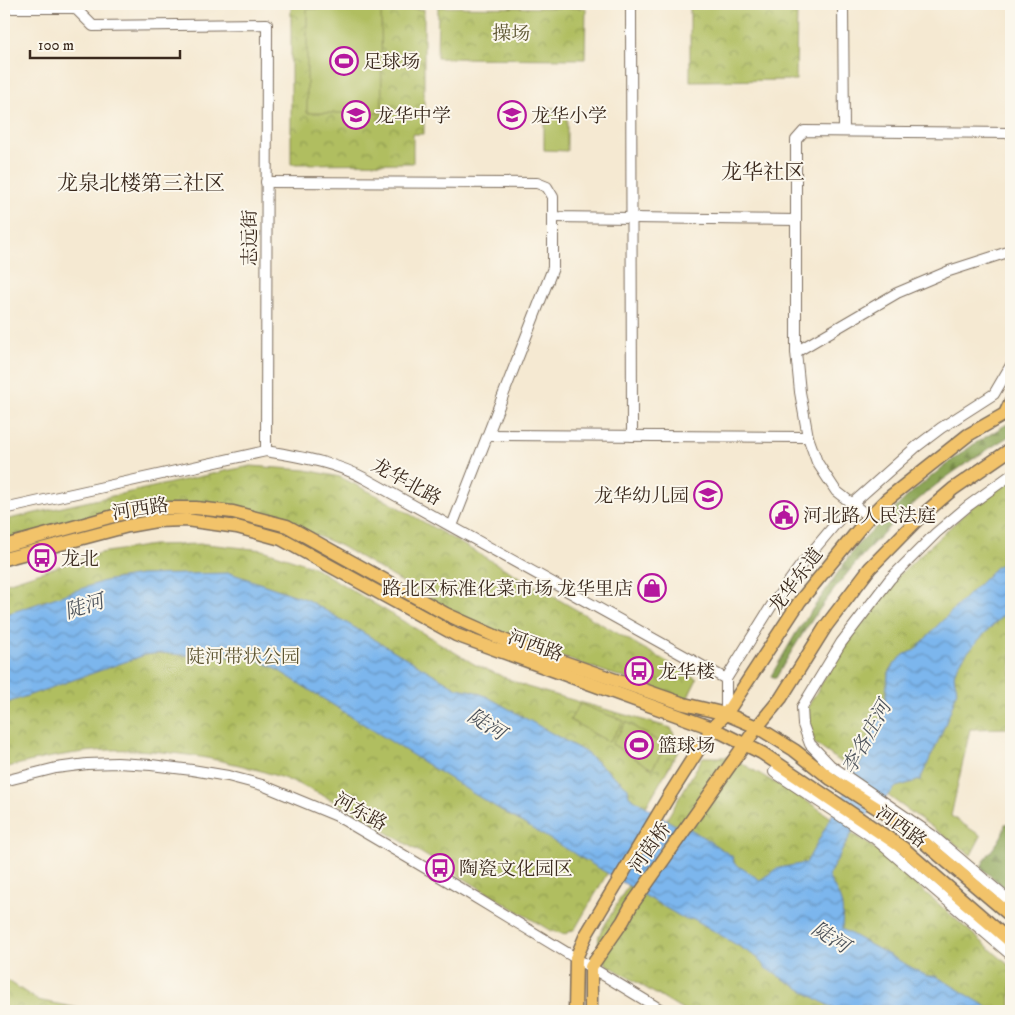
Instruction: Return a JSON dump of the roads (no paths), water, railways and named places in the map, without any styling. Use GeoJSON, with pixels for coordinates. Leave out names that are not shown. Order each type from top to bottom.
{"type":"FeatureCollection","features":[{"type":"Feature","properties":{"kind":"main road","name":"龙华东道"},"geometry":{"type":"LineString","coordinates":[[669,796],[712,728],[726,714],[800,601],[869,517],[886,500],[968,435],[1005,414],[1011,401]]}},
{"type":"Feature","properties":{"kind":"main road"},"geometry":{"type":"LineString","coordinates":[[745,745],[781,698],[826,626],[870,568],[918,519],[953,489],[1011,449]]}},
{"type":"Feature","properties":{"kind":"main road","name":"河西路"},"geometry":{"type":"LineString","coordinates":[[4,546],[132,511],[164,508],[233,512],[287,526],[446,614],[515,645],[684,704],[726,714],[757,727],[794,750],[831,779],[891,812],[1011,916]]}},
{"type":"Feature","properties":{"kind":"main road","name":"河西路"},"geometry":{"type":"LineString","coordinates":[[4,559],[156,520],[186,520],[237,527],[281,539],[456,635],[712,728],[762,753],[822,798],[876,834],[903,848],[1011,942]]}},
{"type":"Feature","properties":{"kind":"main road","name":"河茵桥"},"geometry":{"type":"LineString","coordinates":[[591,967],[631,906],[745,745]]}},
{"type":"Feature","properties":{"kind":"main road","name":"河茵桥"},"geometry":{"type":"LineString","coordinates":[[576,958],[586,935],[669,796]]}},
{"type":"Feature","properties":{"kind":"main road"},"geometry":{"type":"LineString","coordinates":[[574,1011],[576,958]]}},
{"type":"Feature","properties":{"kind":"main road"},"geometry":{"type":"LineString","coordinates":[[591,967],[591,1011]]}},
{"type":"Feature","properties":{"kind":"street"},"geometry":{"type":"LineString","coordinates":[[630,4],[632,436]]}},
{"type":"Feature","properties":{"kind":"street"},"geometry":{"type":"LineString","coordinates":[[843,4],[844,130]]}},
{"type":"Feature","properties":{"kind":"street","name":"志远街"},"geometry":{"type":"LineString","coordinates":[[4,8],[75,8],[93,26],[267,24],[266,451]]}},
{"type":"Feature","properties":{"kind":"street"},"geometry":{"type":"LineString","coordinates":[[869,517],[836,491],[817,462],[808,437],[800,392],[796,352],[796,140],[804,131],[1011,133]]}},
{"type":"Feature","properties":{"kind":"street"},"geometry":{"type":"LineString","coordinates":[[266,182],[537,183],[547,187],[553,197],[553,268],[452,526]]}},
{"type":"Feature","properties":{"kind":"street"},"geometry":{"type":"LineString","coordinates":[[553,217],[796,220]]}},
{"type":"Feature","properties":{"kind":"street"},"geometry":{"type":"LineString","coordinates":[[796,352],[897,293],[949,271],[1011,252]]}},
{"type":"Feature","properties":{"kind":"street"},"geometry":{"type":"LineString","coordinates":[[726,714],[726,679],[772,606],[801,565],[853,503],[916,447],[941,428],[994,394],[1010,369]]}},
{"type":"Feature","properties":{"kind":"street"},"geometry":{"type":"LineString","coordinates":[[488,435],[808,437]]}},
{"type":"Feature","properties":{"kind":"street","name":"龙华北路"},"geometry":{"type":"LineString","coordinates":[[4,509],[266,451],[307,458],[355,473],[726,679]]}},
{"type":"Feature","properties":{"kind":"street"},"geometry":{"type":"LineString","coordinates":[[1011,475],[968,506],[936,533],[890,579],[841,643],[802,707],[803,724],[810,744],[830,765],[891,812],[932,835],[1011,902]]}},
{"type":"Feature","properties":{"kind":"street","name":"河东路"},"geometry":{"type":"LineString","coordinates":[[4,781],[56,768],[117,763],[192,770],[228,776],[262,785],[337,816],[663,1011]]}},
{"type":"Feature","properties":{"kind":"street"},"geometry":{"type":"LineString","coordinates":[[774,772],[822,798]]}},
{"type":"Feature","properties":{"kind":"street"},"geometry":{"type":"LineString","coordinates":[[876,834],[1011,955]]}},
{"type":"Feature","properties":{"kind":"water","name":"陡河"},"geometry":{"type":"Polygon","coordinates":[[[1011,556],[1011,608],[980,639],[958,665],[954,675],[957,691],[940,738],[920,780],[896,787],[854,829],[828,876],[841,901],[842,929],[927,976],[936,976],[994,1011],[837,1011],[765,968],[758,958],[694,919],[686,920],[474,794],[273,667],[253,658],[232,656],[215,658],[161,653],[145,655],[4,704],[4,615],[104,581],[140,575],[230,573],[306,599],[457,688],[486,696],[585,752],[628,788],[629,796],[680,828],[689,828],[732,856],[734,863],[760,880],[778,868],[806,863],[864,757],[874,730],[884,713],[888,674],[896,662],[905,654],[915,650],[995,568],[1011,556]]]}},
{"type":"Feature","properties":{"kind":"place","name":"足球场"},"geometry":{"type":"Point","coordinates":[344,61]}},
{"type":"Feature","properties":{"kind":"place","name":"龙华中学"},"geometry":{"type":"Point","coordinates":[356,115]}},
{"type":"Feature","properties":{"kind":"place","name":"龙华小学"},"geometry":{"type":"Point","coordinates":[512,115]}},
{"type":"Feature","properties":{"kind":"place","name":"龙华幼儿园"},"geometry":{"type":"Point","coordinates":[708,495]}},
{"type":"Feature","properties":{"kind":"place","name":"河北路人民法庭"},"geometry":{"type":"Point","coordinates":[784,515]}},
{"type":"Feature","properties":{"kind":"place","name":"龙北"},"geometry":{"type":"Point","coordinates":[42,558]}},
{"type":"Feature","properties":{"kind":"place","name":"路北区标准化菜市场 龙华里店"},"geometry":{"type":"Point","coordinates":[652,588]}},
{"type":"Feature","properties":{"kind":"place","name":"龙华楼"},"geometry":{"type":"Point","coordinates":[639,671]}},
{"type":"Feature","properties":{"kind":"place","name":"篮球场"},"geometry":{"type":"Point","coordinates":[639,745]}},
{"type":"Feature","properties":{"kind":"place","name":"陶瓷文化园区"},"geometry":{"type":"Point","coordinates":[440,868]}},
{"type":"Feature","properties":{"kind":"district","name":"龙华社区"},"geometry":{"type":"Point","coordinates":[763,172]}},
{"type":"Feature","properties":{"kind":"district","name":"龙泉北楼第三社区"},"geometry":{"type":"Point","coordinates":[141,183]}},
{"type":"Feature","properties":{"kind":"park label","name":"操场"},"geometry":{"type":"Point","coordinates":[511,33]}},
{"type":"Feature","properties":{"kind":"park label","name":"陡河带状公园"},"geometry":{"type":"Point","coordinates":[243,656]}},
{"type":"Feature","properties":{"kind":"water label","name":"李各庄河"},"geometry":{"type":"Point","coordinates":[866,737]}}]}
